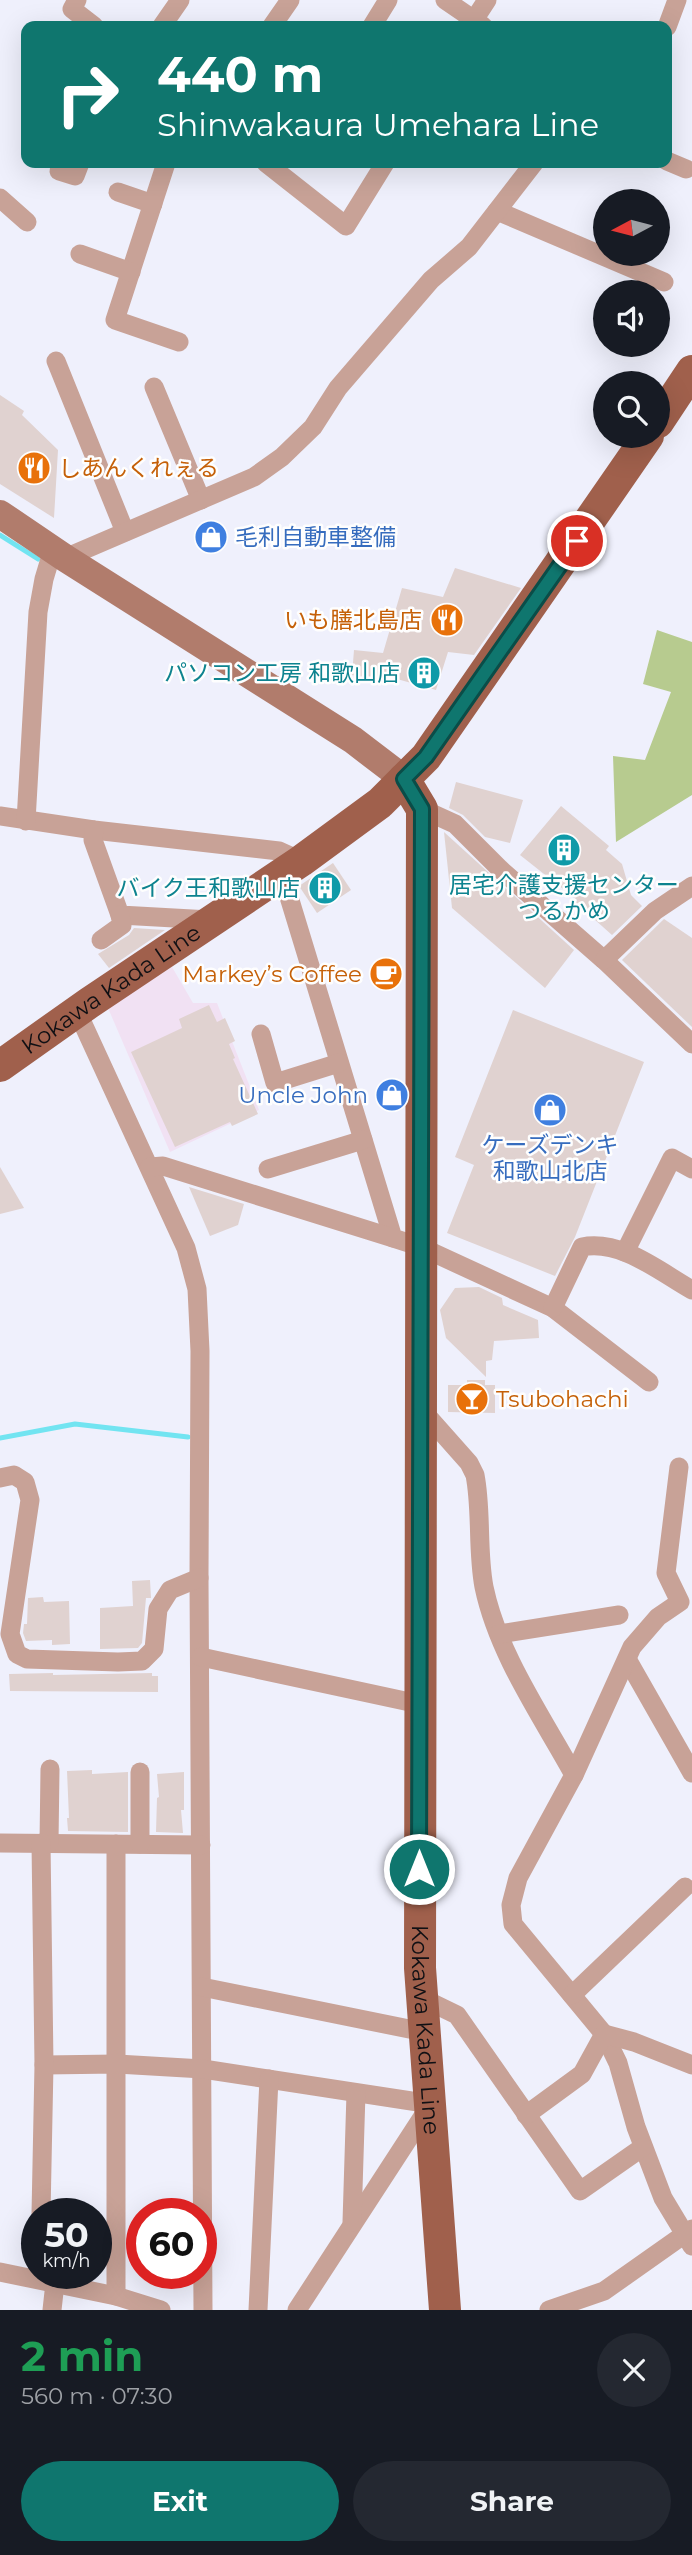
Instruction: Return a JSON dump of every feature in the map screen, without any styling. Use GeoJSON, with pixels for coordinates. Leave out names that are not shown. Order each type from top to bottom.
{"type":"FeatureCollection","features":[{"type":"Feature","properties":{"kind":"main road"},"geometry":{"type":"LineString","coordinates":[[670,404],[692,372]]}},
{"type":"Feature","properties":{"kind":"main road","name":"Kokawa Kada Line"},"geometry":{"type":"LineString","coordinates":[[0,1066],[380,803],[426,757],[641,448]]}},
{"type":"Feature","properties":{"kind":"main road"},"geometry":{"type":"LineString","coordinates":[[0,514],[353,740],[404,779],[422,809]]}},
{"type":"Feature","properties":{"kind":"main road","name":"Kokawa Kada Line"},"geometry":{"type":"LineString","coordinates":[[422,809],[407,1242],[422,1410],[419,1704],[422,1998],[445,2310]]}},
{"type":"Feature","properties":{"kind":"street"},"geometry":{"type":"LineString","coordinates":[[77,0],[72,9],[88,21]]}},
{"type":"Feature","properties":{"kind":"street"},"geometry":{"type":"LineString","coordinates":[[165,21],[180,0]]}},
{"type":"Feature","properties":{"kind":"street"},"geometry":{"type":"LineString","coordinates":[[275,21],[290,0]]}},
{"type":"Feature","properties":{"kind":"street"},"geometry":{"type":"LineString","coordinates":[[375,21],[388,0]]}},
{"type":"Feature","properties":{"kind":"street"},"geometry":{"type":"LineString","coordinates":[[444,0],[472,21]]}},
{"type":"Feature","properties":{"kind":"street"},"geometry":{"type":"LineString","coordinates":[[477,21],[487,0]]}},
{"type":"Feature","properties":{"kind":"street"},"geometry":{"type":"LineString","coordinates":[[669,21],[677,0]]}},
{"type":"Feature","properties":{"kind":"street"},"geometry":{"type":"LineString","coordinates":[[672,163],[686,169]]}},
{"type":"Feature","properties":{"kind":"street"},"geometry":{"type":"LineString","coordinates":[[59,171],[75,176],[78,168]]}},
{"type":"Feature","properties":{"kind":"street"},"geometry":{"type":"LineString","coordinates":[[164,168],[115,320],[179,342]]}},
{"type":"Feature","properties":{"kind":"street"},"geometry":{"type":"LineString","coordinates":[[280,168],[346,226],[382,168]]}},
{"type":"Feature","properties":{"kind":"street"},"geometry":{"type":"LineString","coordinates":[[26,821],[38,612],[44,579],[59,553],[125,532],[201,500],[254,477],[282,457],[313,427],[338,388],[430,280],[469,247],[530,168]]}},
{"type":"Feature","properties":{"kind":"street"},"geometry":{"type":"LineString","coordinates":[[118,192],[152,204]]}},
{"type":"Feature","properties":{"kind":"street"},"geometry":{"type":"LineString","coordinates":[[0,198],[27,222]]}},
{"type":"Feature","properties":{"kind":"street"},"geometry":{"type":"LineString","coordinates":[[497,211],[659,280]]}},
{"type":"Feature","properties":{"kind":"street"},"geometry":{"type":"LineString","coordinates":[[80,254],[131,272]]}},
{"type":"Feature","properties":{"kind":"street"},"geometry":{"type":"LineString","coordinates":[[55,361],[125,532]]}},
{"type":"Feature","properties":{"kind":"street"},"geometry":{"type":"LineString","coordinates":[[154,387],[201,500]]}},
{"type":"Feature","properties":{"kind":"street"},"geometry":{"type":"LineString","coordinates":[[422,809],[456,824],[500,869],[604,960],[692,1044]]}},
{"type":"Feature","properties":{"kind":"street"},"geometry":{"type":"LineString","coordinates":[[0,816],[94,830],[279,851],[291,867],[339,1063],[363,1140],[407,1242]]}},
{"type":"Feature","properties":{"kind":"street"},"geometry":{"type":"LineString","coordinates":[[94,830],[93,840],[122,925],[102,940]]}},
{"type":"Feature","properties":{"kind":"street"},"geometry":{"type":"LineString","coordinates":[[604,960],[655,911],[692,886]]}},
{"type":"Feature","properties":{"kind":"street"},"geometry":{"type":"LineString","coordinates":[[120,915],[210,920]]}},
{"type":"Feature","properties":{"kind":"street"},"geometry":{"type":"LineString","coordinates":[[78,1011],[186,1248],[197,1289],[200,1351],[203,2310]]}},
{"type":"Feature","properties":{"kind":"street"},"geometry":{"type":"LineString","coordinates":[[261,1034],[275,1083],[339,1063]]}},
{"type":"Feature","properties":{"kind":"street"},"geometry":{"type":"LineString","coordinates":[[268,1169],[363,1140]]}},
{"type":"Feature","properties":{"kind":"street"},"geometry":{"type":"LineString","coordinates":[[625,1252],[672,1158],[692,1168]]}},
{"type":"Feature","properties":{"kind":"street"},"geometry":{"type":"LineString","coordinates":[[150,1167],[163,1166],[407,1242],[553,1308],[649,1382]]}},
{"type":"Feature","properties":{"kind":"street"},"geometry":{"type":"LineString","coordinates":[[553,1308],[582,1247],[594,1245],[625,1252],[692,1290]]}},
{"type":"Feature","properties":{"kind":"street"},"geometry":{"type":"LineString","coordinates":[[422,1410],[469,1463],[475,1475],[484,1584],[499,1634],[574,1774]]}},
{"type":"Feature","properties":{"kind":"street"},"geometry":{"type":"LineString","coordinates":[[549,2310],[607,2300],[689,2237],[663,2198],[636,2127],[618,2063],[604,2034],[513,1924],[511,1905],[518,1878],[574,1774],[632,1647],[658,1617],[680,1602],[666,1573],[679,1467]]}},
{"type":"Feature","properties":{"kind":"street"},"geometry":{"type":"LineString","coordinates":[[0,1478],[14,1475],[25,1482],[30,1500],[10,1634],[17,1654],[27,1659],[142,1661],[154,1649],[158,1609],[170,1590],[199,1578]]}},
{"type":"Feature","properties":{"kind":"street"},"geometry":{"type":"LineString","coordinates":[[499,1634],[618,1615]]}},
{"type":"Feature","properties":{"kind":"street"},"geometry":{"type":"LineString","coordinates":[[201,1657],[419,1704]]}},
{"type":"Feature","properties":{"kind":"street"},"geometry":{"type":"LineString","coordinates":[[627,1659],[692,1773]]}},
{"type":"Feature","properties":{"kind":"street"},"geometry":{"type":"LineString","coordinates":[[41,2198],[45,1843],[50,1769]]}},
{"type":"Feature","properties":{"kind":"street"},"geometry":{"type":"LineString","coordinates":[[140,1772],[140,1844]]}},
{"type":"Feature","properties":{"kind":"street"},"geometry":{"type":"LineString","coordinates":[[0,1843],[201,1845]]}},
{"type":"Feature","properties":{"kind":"street"},"geometry":{"type":"LineString","coordinates":[[107,2300],[117,2064],[116,1844]]}},
{"type":"Feature","properties":{"kind":"street"},"geometry":{"type":"LineString","coordinates":[[572,1995],[685,1887]]}},
{"type":"Feature","properties":{"kind":"street"},"geometry":{"type":"LineString","coordinates":[[202,1987],[424,2032]]}},
{"type":"Feature","properties":{"kind":"street"},"geometry":{"type":"LineString","coordinates":[[422,1998],[457,2015],[580,2191],[643,2147]]}},
{"type":"Feature","properties":{"kind":"street"},"geometry":{"type":"LineString","coordinates":[[526,2115],[582,2074],[604,2034]]}},
{"type":"Feature","properties":{"kind":"street"},"geometry":{"type":"LineString","coordinates":[[604,2034],[634,2042],[692,2064]]}},
{"type":"Feature","properties":{"kind":"street"},"geometry":{"type":"LineString","coordinates":[[44,2065],[117,2064],[203,2069],[431,2104],[297,2310]]}},
{"type":"Feature","properties":{"kind":"street"},"geometry":{"type":"LineString","coordinates":[[258,2310],[269,2079]]}},
{"type":"Feature","properties":{"kind":"street"},"geometry":{"type":"LineString","coordinates":[[352,2224],[356,2092]]}},
{"type":"Feature","properties":{"kind":"street"},"geometry":{"type":"LineString","coordinates":[[0,2272],[21,2275]]}},
{"type":"Feature","properties":{"kind":"street"},"geometry":{"type":"LineString","coordinates":[[47,2289],[52,2310]]}},
{"type":"Feature","properties":{"kind":"street"},"geometry":{"type":"LineString","coordinates":[[75,2289],[107,2300],[161,2310]]}},
{"type":"Feature","properties":{"kind":"shaded area"},"geometry":{"type":"Polygon","coordinates":[[[172,967],[193,1003],[217,1003],[259,1110],[170,1152],[108,1008],[172,967]]]}},
{"type":"Feature","properties":{"kind":"green space"},"geometry":{"type":"Polygon","coordinates":[[[657,630],[692,642],[692,795],[616,842],[613,756],[645,760],[671,692],[643,684],[657,630]]]}},
{"type":"Feature","properties":{"kind":"building","name":"しあんくれぇる"},"geometry":{"type":"Polygon","coordinates":[[[0,395],[24,411],[22,415],[58,450],[54,518],[0,484],[0,395]]]}},
{"type":"Feature","properties":{"kind":"building","name":"いも膳北島店"},"geometry":{"type":"Polygon","coordinates":[[[455,568],[521,588],[474,655],[448,652],[436,690],[397,679],[396,684],[352,675],[354,650],[383,653],[402,588],[443,597],[455,568]]]}},
{"type":"Feature","properties":{"kind":"building"},"geometry":{"type":"Polygon","coordinates":[[[456,782],[523,800],[510,843],[485,837],[463,815],[449,808],[456,782]]]}},
{"type":"Feature","properties":{"kind":"building"},"geometry":{"type":"Polygon","coordinates":[[[561,806],[609,846],[606,850],[622,864],[631,895],[642,906],[612,935],[575,902],[577,900],[520,855],[561,806]]]}},
{"type":"Feature","properties":{"kind":"building"},"geometry":{"type":"Polygon","coordinates":[[[444,832],[574,950],[545,988],[452,908],[444,832]]]}},
{"type":"Feature","properties":{"kind":"building","name":"バイク王和歌山店"},"geometry":{"type":"Polygon","coordinates":[[[333,863],[351,890],[317,913],[299,886],[333,863]]]}},
{"type":"Feature","properties":{"kind":"building"},"geometry":{"type":"Polygon","coordinates":[[[664,919],[692,938],[692,1027],[622,960],[664,919]]]}},
{"type":"Feature","properties":{"kind":"building"},"geometry":{"type":"Polygon","coordinates":[[[134,928],[165,930],[109,968],[98,954],[129,935],[134,928]]]}},
{"type":"Feature","properties":{"kind":"building"},"geometry":{"type":"Polygon","coordinates":[[[209,1005],[217,1022],[225,1018],[235,1041],[229,1044],[235,1058],[233,1059],[258,1114],[232,1126],[230,1122],[175,1147],[131,1052],[182,1028],[179,1019],[209,1005]]]}},
{"type":"Feature","properties":{"kind":"building","name":"ケーズデンキ 和歌山北店"},"geometry":{"type":"Polygon","coordinates":[[[513,1010],[644,1062],[575,1237],[555,1276],[447,1233],[474,1165],[455,1157],[513,1010]]]}},
{"type":"Feature","properties":{"kind":"building"},"geometry":{"type":"Polygon","coordinates":[[[0,1167],[24,1208],[0,1214],[0,1167]]]}},
{"type":"Feature","properties":{"kind":"building"},"geometry":{"type":"Polygon","coordinates":[[[189,1187],[244,1204],[238,1225],[210,1236],[189,1187]]]}},
{"type":"Feature","properties":{"kind":"building"},"geometry":{"type":"Polygon","coordinates":[[[479,1287],[502,1298],[503,1305],[538,1320],[539,1338],[494,1341],[492,1360],[486,1361],[486,1377],[446,1338],[440,1310],[455,1288],[479,1287]]]}},
{"type":"Feature","properties":{"kind":"building","name":"Tsubohachi"},"geometry":{"type":"Polygon","coordinates":[[[467,1380],[485,1380],[485,1385],[495,1385],[495,1413],[448,1412],[448,1385],[467,1385],[467,1380]]]}},
{"type":"Feature","properties":{"kind":"building"},"geometry":{"type":"Polygon","coordinates":[[[150,1580],[151,1598],[146,1598],[142,1643],[138,1648],[100,1649],[100,1608],[133,1606],[132,1581],[150,1580]]]}},
{"type":"Feature","properties":{"kind":"building"},"geometry":{"type":"Polygon","coordinates":[[[43,1597],[44,1602],[69,1601],[70,1644],[52,1645],[52,1640],[26,1641],[23,1633],[24,1624],[27,1624],[28,1598],[43,1597]]]}},
{"type":"Feature","properties":{"kind":"building"},"geometry":{"type":"Polygon","coordinates":[[[152,1673],[152,1676],[158,1676],[158,1692],[10,1691],[9,1674],[152,1673]]]}},
{"type":"Feature","properties":{"kind":"building"},"geometry":{"type":"Polygon","coordinates":[[[92,1770],[92,1774],[128,1772],[128,1832],[68,1831],[67,1771],[92,1770]]]}},
{"type":"Feature","properties":{"kind":"building"},"geometry":{"type":"Polygon","coordinates":[[[184,1772],[184,1810],[181,1810],[183,1833],[156,1832],[159,1797],[157,1774],[184,1772]]]}},
{"type":"Feature","properties":{"kind":"waterway"},"geometry":{"type":"LineString","coordinates":[[0,535],[38,559]]}},
{"type":"Feature","properties":{"kind":"waterway"},"geometry":{"type":"LineString","coordinates":[[0,1438],[75,1424],[188,1437]]}},
{"type":"Feature","properties":{"kind":"place","name":"しあんくれぇる"},"geometry":{"type":"Point","coordinates":[34,468]}},
{"type":"Feature","properties":{"kind":"place","name":"毛利自動車整備"},"geometry":{"type":"Point","coordinates":[211,537]}},
{"type":"Feature","properties":{"kind":"place","name":"いも膳北島店"},"geometry":{"type":"Point","coordinates":[447,620]}},
{"type":"Feature","properties":{"kind":"place","name":"パソコン工房 和歌山店"},"geometry":{"type":"Point","coordinates":[424,673]}},
{"type":"Feature","properties":{"kind":"place","name":"居宅介護支援センター つるかめ"},"geometry":{"type":"Point","coordinates":[564,850]}},
{"type":"Feature","properties":{"kind":"place","name":"バイク王和歌山店"},"geometry":{"type":"Point","coordinates":[325,888]}},
{"type":"Feature","properties":{"kind":"place","name":"Markey’s Coffee"},"geometry":{"type":"Point","coordinates":[386,974]}},
{"type":"Feature","properties":{"kind":"place","name":"Uncle John"},"geometry":{"type":"Point","coordinates":[392,1095]}},
{"type":"Feature","properties":{"kind":"place","name":"ケーズデンキ 和歌山北店"},"geometry":{"type":"Point","coordinates":[550,1110]}},
{"type":"Feature","properties":{"kind":"place","name":"Tsubohachi"},"geometry":{"type":"Point","coordinates":[472,1399]}},
{"type":"Feature","properties":{"kind":"route"},"geometry":{"type":"LineString","coordinates":[[419,1869],[422,809],[404,779],[426,757],[577,541]]}}]}
